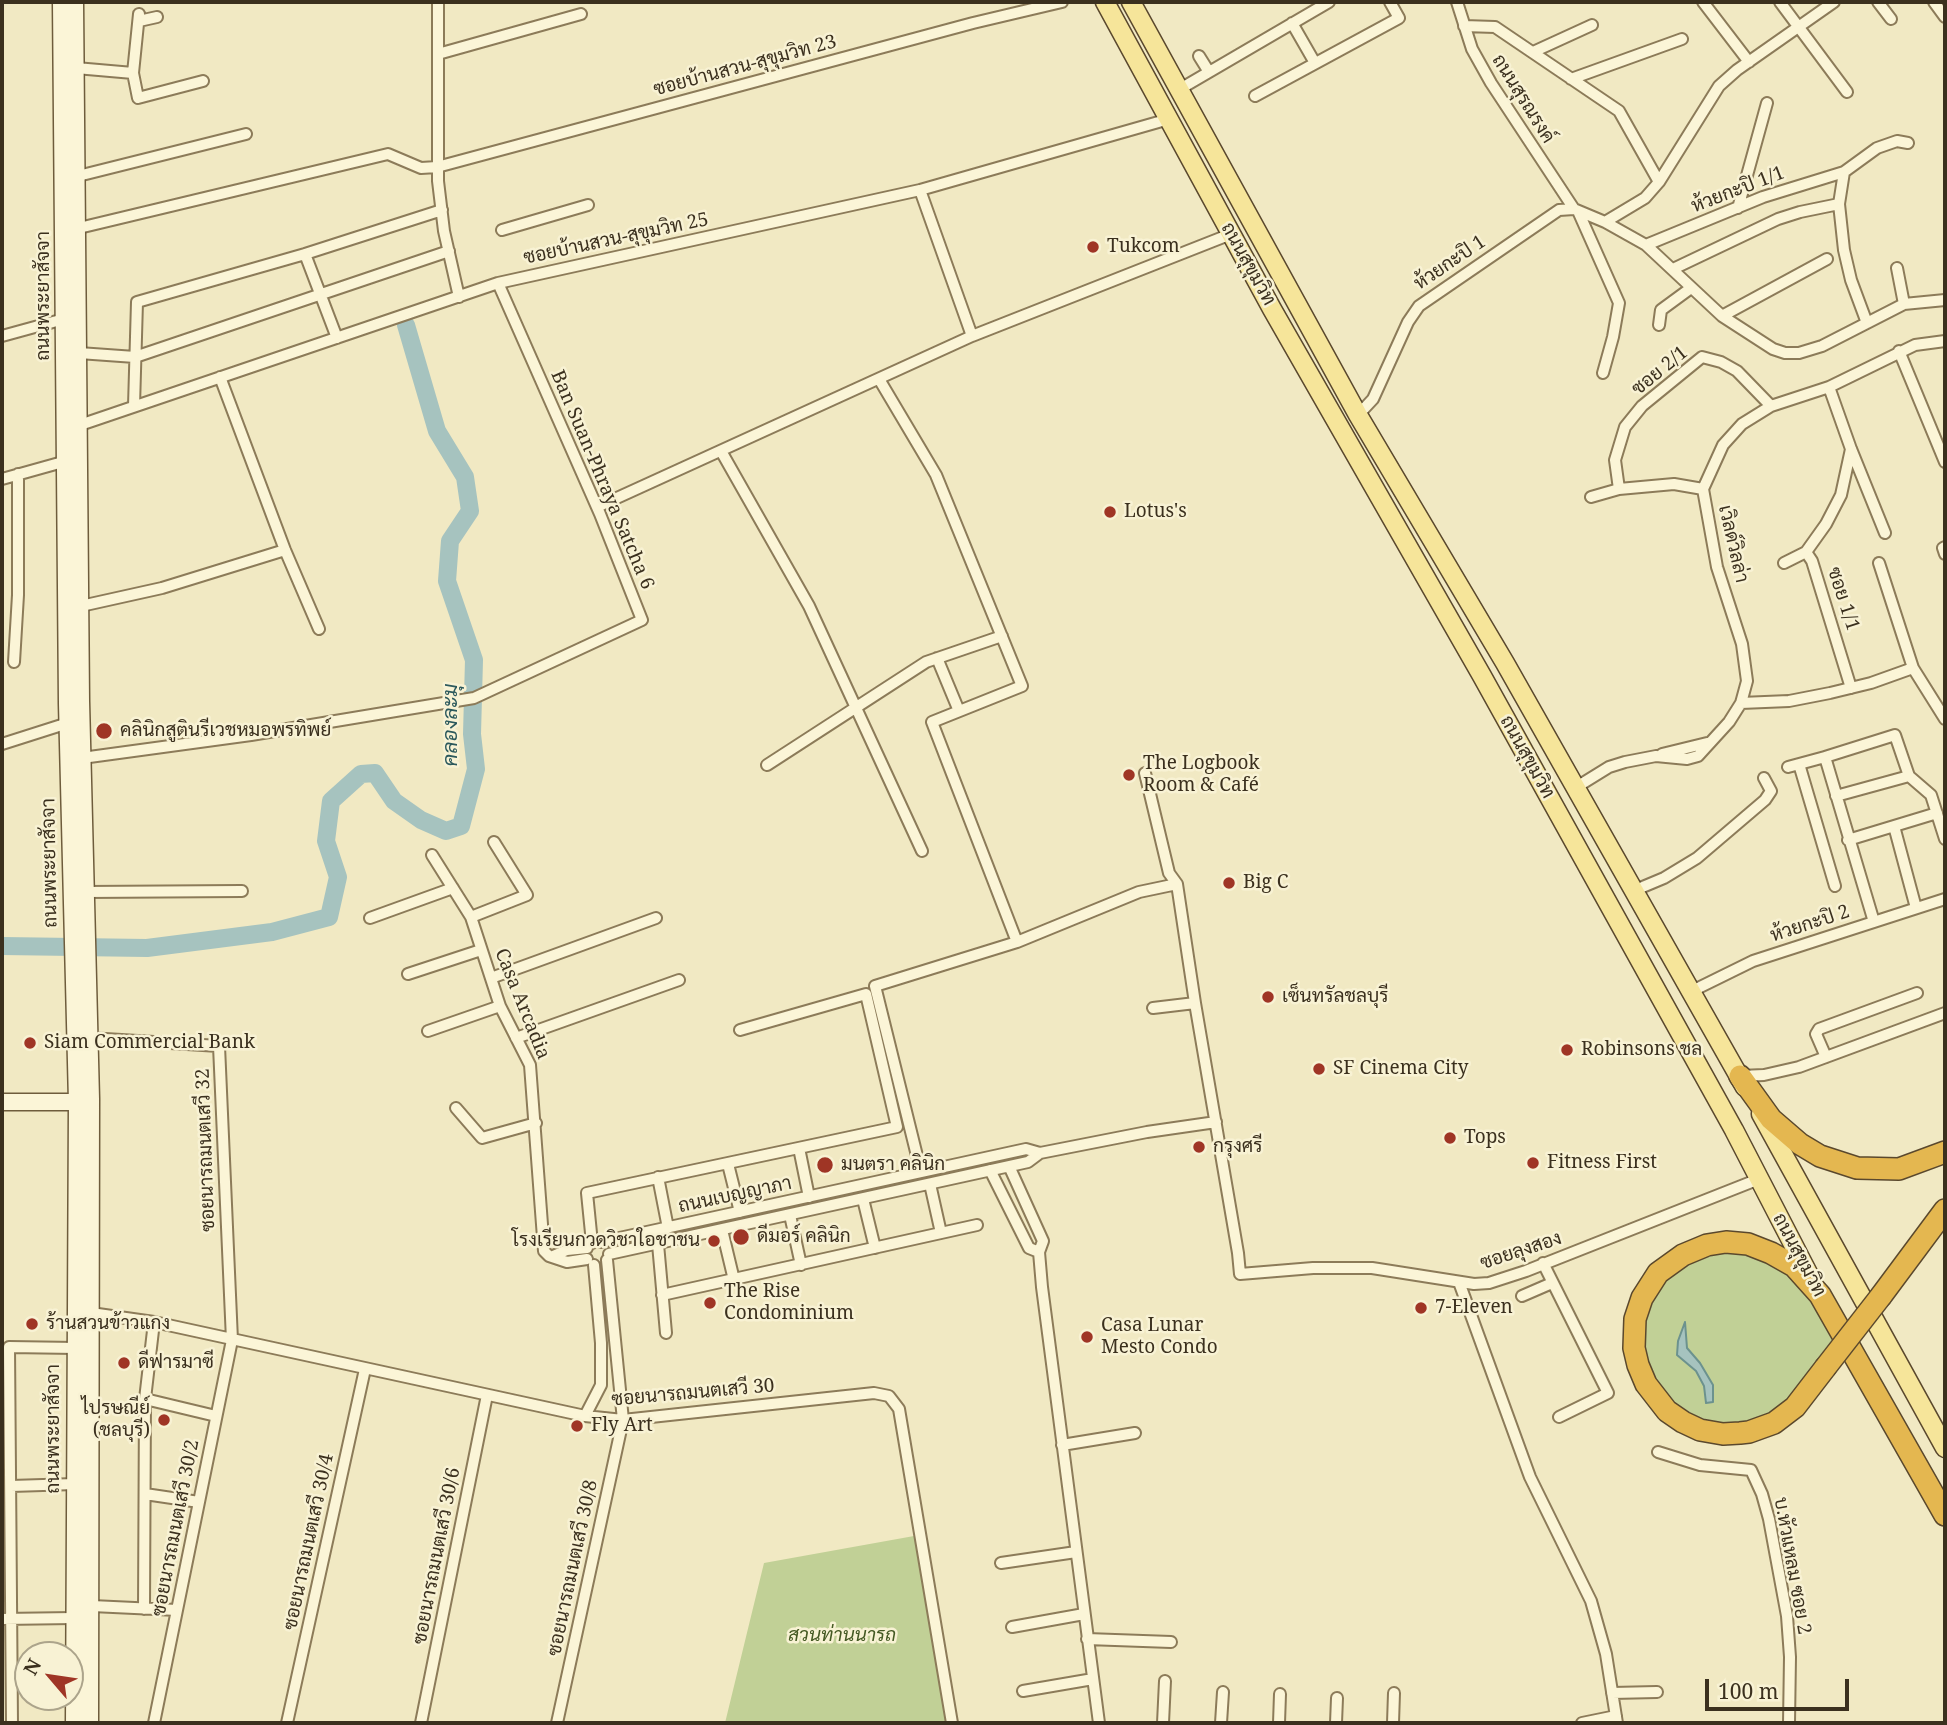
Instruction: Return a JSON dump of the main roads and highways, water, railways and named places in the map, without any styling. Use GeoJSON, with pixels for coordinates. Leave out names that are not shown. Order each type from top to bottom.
{"type":"FeatureCollection","features":[{"type":"Feature","properties":{"kind":"highway"},"geometry":{"type":"LineString","coordinates":[[1740,1076],[1771,1119],[1800,1144],[1821,1157],[1857,1168],[1899,1169],[1945,1152]]}},
{"type":"Feature","properties":{"kind":"highway"},"geometry":{"type":"LineString","coordinates":[[1820,1295],[1794,1266],[1771,1253],[1741,1243],[1707,1245],[1682,1255],[1653,1280],[1635,1319],[1634,1348],[1646,1384],[1667,1411],[1691,1426],[1723,1434],[1749,1432],[1774,1423],[1794,1407],[1945,1210]]}},
{"type":"Feature","properties":{"kind":"highway","name":"ถนนสุขุมวิท"},"geometry":{"type":"LineString","coordinates":[[1820,1295],[1945,1515]]}},
{"type":"Feature","properties":{"kind":"main road","name":"ถนนพระยาสัจจา"},"geometry":{"type":"LineString","coordinates":[[61,2],[64,319],[81,606],[68,723],[80,929],[74,1723]]}},
{"type":"Feature","properties":{"kind":"main road","name":"ถนนพระยาสัจจา"},"geometry":{"type":"LineString","coordinates":[[75,2],[80,425],[73,459],[74,666],[82,758],[85,892],[80,929]]}},
{"type":"Feature","properties":{"kind":"main road","name":"ถนนสุขุมวิท"},"geometry":{"type":"LineString","coordinates":[[1105,2],[1231,234],[1572,839],[1820,1295]]}},
{"type":"Feature","properties":{"kind":"main road","name":"ถนนสุขุมวิท"},"geometry":{"type":"LineString","coordinates":[[1131,2],[1358,415],[1498,651],[1740,1076],[1945,1448]]}},
{"type":"Feature","properties":{"kind":"main road"},"geometry":{"type":"LineString","coordinates":[[1572,839],[1578,841],[1587,838],[1595,824]]}},
{"type":"Feature","properties":{"kind":"main road","name":"ถนนพระยาสัจจา"},"geometry":{"type":"LineString","coordinates":[[80,955],[89,1038],[92,1606],[90,1723]]}},
{"type":"Feature","properties":{"kind":"main road"},"geometry":{"type":"LineString","coordinates":[[2,1102],[77,1102]]}},
{"type":"Feature","properties":{"kind":"water"},"geometry":{"type":"Polygon","coordinates":[[[1685,1322],[1687,1348],[1713,1385],[1713,1402],[1706,1403],[1704,1386],[1696,1371],[1677,1355],[1678,1341],[1685,1322]]]}},
{"type":"Feature","properties":{"kind":"waterway","name":"คลองละมุ"},"geometry":{"type":"LineString","coordinates":[[2,946],[147,948],[272,932],[329,917],[338,877],[326,841],[331,801],[361,774],[375,773],[394,801],[421,820],[446,831],[461,826],[476,769],[472,734],[474,660],[447,581],[450,541],[470,511],[465,477],[437,431],[406,325]]}},
{"type":"Feature","properties":{"kind":"place","name":"Tukcom"},"geometry":{"type":"Point","coordinates":[1093,247]}},
{"type":"Feature","properties":{"kind":"place","name":"Lotus's"},"geometry":{"type":"Point","coordinates":[1110,512]}},
{"type":"Feature","properties":{"kind":"place","name":"คลินิกสูตินรีเวชหมอพรทิพย์"},"geometry":{"type":"Point","coordinates":[104,731]}},
{"type":"Feature","properties":{"kind":"place","name":"The Logbook Room & Café"},"geometry":{"type":"Point","coordinates":[1129,775]}},
{"type":"Feature","properties":{"kind":"place","name":"Big C"},"geometry":{"type":"Point","coordinates":[1229,883]}},
{"type":"Feature","properties":{"kind":"place","name":"เซ็นทรัลชลบุรี"},"geometry":{"type":"Point","coordinates":[1268,997]}},
{"type":"Feature","properties":{"kind":"place","name":"Siam Commercial Bank"},"geometry":{"type":"Point","coordinates":[30,1043]}},
{"type":"Feature","properties":{"kind":"place","name":"Robinsons ชล"},"geometry":{"type":"Point","coordinates":[1567,1050]}},
{"type":"Feature","properties":{"kind":"place","name":"SF Cinema City"},"geometry":{"type":"Point","coordinates":[1319,1069]}},
{"type":"Feature","properties":{"kind":"place","name":"Tops"},"geometry":{"type":"Point","coordinates":[1450,1138]}},
{"type":"Feature","properties":{"kind":"place","name":"กรุงศรี"},"geometry":{"type":"Point","coordinates":[1199,1147]}},
{"type":"Feature","properties":{"kind":"place","name":"Fitness First"},"geometry":{"type":"Point","coordinates":[1533,1163]}},
{"type":"Feature","properties":{"kind":"place","name":"มนตรา คลินิก"},"geometry":{"type":"Point","coordinates":[825,1165]}},
{"type":"Feature","properties":{"kind":"place","name":"ดีมอร์ คลินิก"},"geometry":{"type":"Point","coordinates":[741,1237]}},
{"type":"Feature","properties":{"kind":"place","name":"โรงเรียนกวดวิชาใอชาชน"},"geometry":{"type":"Point","coordinates":[714,1241]}},
{"type":"Feature","properties":{"kind":"place","name":"The Rise Condominium"},"geometry":{"type":"Point","coordinates":[710,1303]}},
{"type":"Feature","properties":{"kind":"place","name":"7-Eleven"},"geometry":{"type":"Point","coordinates":[1421,1308]}},
{"type":"Feature","properties":{"kind":"place","name":"ร้านสวนข้าวแกง"},"geometry":{"type":"Point","coordinates":[32,1324]}},
{"type":"Feature","properties":{"kind":"place","name":"Casa Lunar Mesto Condo"},"geometry":{"type":"Point","coordinates":[1087,1337]}},
{"type":"Feature","properties":{"kind":"place","name":"ดีฟารมาซี"},"geometry":{"type":"Point","coordinates":[124,1363]}},
{"type":"Feature","properties":{"kind":"place","name":"ไปรษณีย์ (ชลบุรี)"},"geometry":{"type":"Point","coordinates":[164,1420]}},
{"type":"Feature","properties":{"kind":"place","name":"Fly Art"},"geometry":{"type":"Point","coordinates":[577,1426]}},
{"type":"Feature","properties":{"kind":"park label","name":"สวนท่านนารถ"},"geometry":{"type":"Point","coordinates":[842,1636]}}]}
